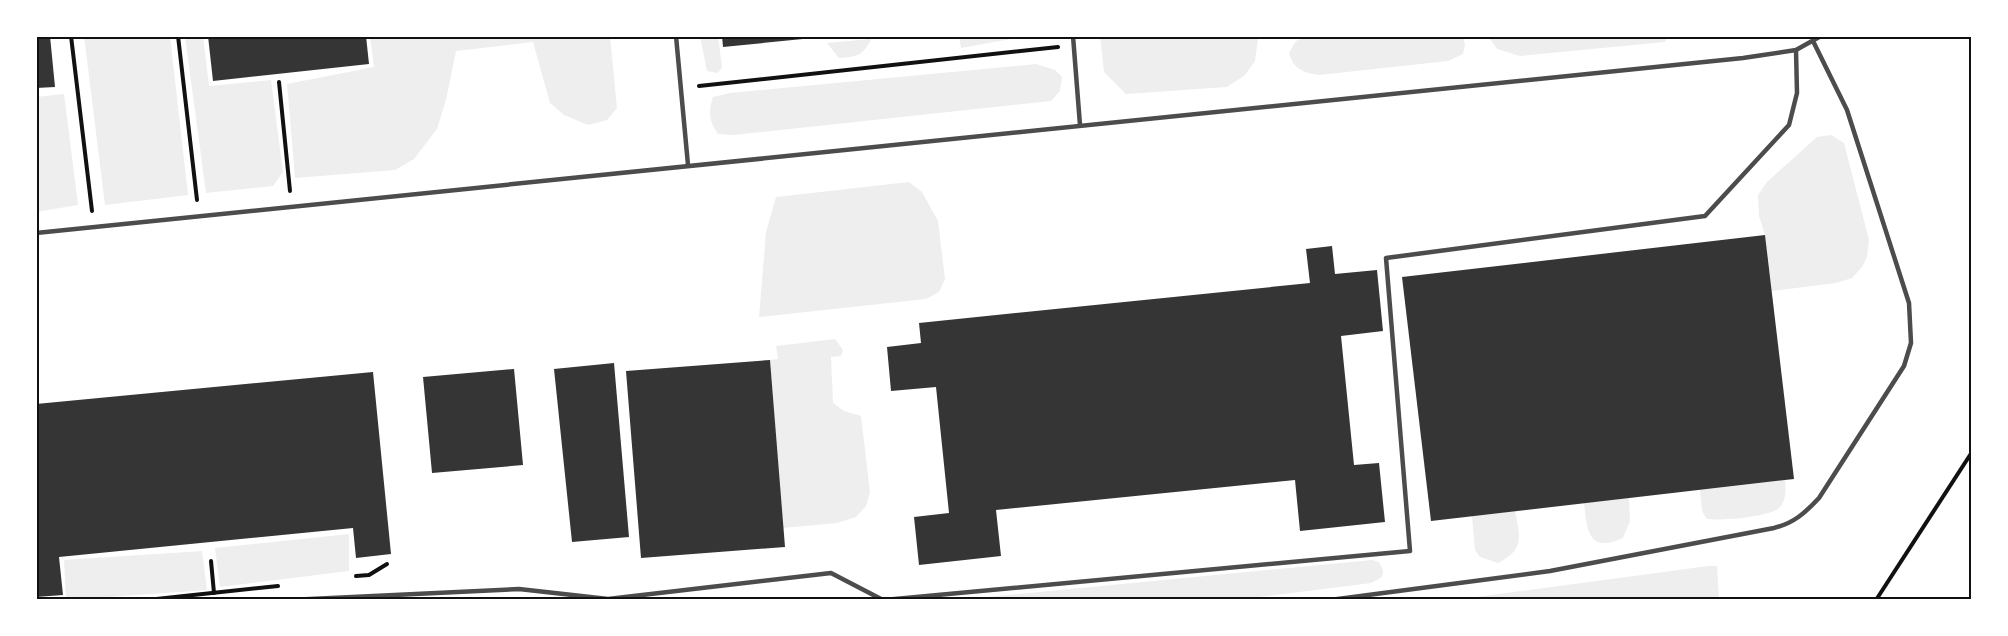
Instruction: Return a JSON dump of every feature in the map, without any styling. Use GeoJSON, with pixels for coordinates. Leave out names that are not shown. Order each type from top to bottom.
{"type":"FeatureCollection","features":[{"type":"Feature","properties":{"kind":"lane"},"geometry":{"type":"LineString","coordinates":[[675,36],[688,165]]}},
{"type":"Feature","properties":{"kind":"lane"},"geometry":{"type":"LineString","coordinates":[[1073,36],[1080,125]]}},
{"type":"Feature","properties":{"kind":"lane"},"geometry":{"type":"LineString","coordinates":[[36,233],[1743,58],[1796,50],[1821,36]]}},
{"type":"Feature","properties":{"kind":"lane"},"geometry":{"type":"LineString","coordinates":[[1330,600],[1550,571],[1774,528],[1790,524],[1804,514],[1819,498],[1904,366],[1911,344],[1909,303],[1847,110],[1813,41]]}},
{"type":"Feature","properties":{"kind":"lane"},"geometry":{"type":"LineString","coordinates":[[289,600],[519,589],[608,598],[831,573],[883,600],[1410,551],[1386,258],[1705,216],[1789,125],[1797,93],[1796,50]]}},
{"type":"Feature","properties":{"kind":"path"},"geometry":{"type":"LineString","coordinates":[[71,36],[93,227]]}},
{"type":"Feature","properties":{"kind":"path"},"geometry":{"type":"LineString","coordinates":[[178,36],[199,216]]}},
{"type":"Feature","properties":{"kind":"path"},"geometry":{"type":"LineString","coordinates":[[681,88],[1074,45]]}},
{"type":"Feature","properties":{"kind":"path"},"geometry":{"type":"LineString","coordinates":[[279,82],[291,206]]}},
{"type":"Feature","properties":{"kind":"path"},"geometry":{"type":"LineString","coordinates":[[1876,600],[1972,452]]}},
{"type":"Feature","properties":{"kind":"path"},"geometry":{"type":"LineString","coordinates":[[211,561],[214,593]]}},
{"type":"Feature","properties":{"kind":"path"},"geometry":{"type":"LineString","coordinates":[[347,578],[369,575],[387,564]]}},
{"type":"Feature","properties":{"kind":"path"},"geometry":{"type":"LineString","coordinates":[[147,600],[280,586]]}},
{"type":"Feature","properties":{"kind":"shaded area"},"geometry":{"type":"Polygon","coordinates":[[[84,36],[170,36],[188,195],[105,205],[84,36]]]}},
{"type":"Feature","properties":{"kind":"shaded area"},"geometry":{"type":"Polygon","coordinates":[[[185,36],[203,36],[209,86],[271,80],[283,172],[273,186],[206,193],[185,36]]]}},
{"type":"Feature","properties":{"kind":"shaded area"},"geometry":{"type":"Polygon","coordinates":[[[370,36],[610,36],[617,108],[607,120],[588,125],[564,115],[550,103],[533,42],[456,51],[446,100],[437,129],[414,159],[395,170],[295,178],[287,84],[374,67],[370,36]]]}},
{"type":"Feature","properties":{"kind":"shaded area"},"geometry":{"type":"Polygon","coordinates":[[[700,36],[718,36],[722,67],[718,73],[707,71],[700,36]]]}},
{"type":"Feature","properties":{"kind":"shaded area"},"geometry":{"type":"Polygon","coordinates":[[[959,36],[1028,36],[961,48],[959,36]]]}},
{"type":"Feature","properties":{"kind":"shaded area"},"geometry":{"type":"Polygon","coordinates":[[[1100,36],[1257,36],[1258,39],[1255,61],[1245,75],[1227,87],[1126,94],[1104,72],[1100,36]]]}},
{"type":"Feature","properties":{"kind":"shaded area"},"geometry":{"type":"Polygon","coordinates":[[[1307,36],[1463,36],[1465,45],[1463,54],[1448,61],[1319,75],[1300,69],[1293,63],[1289,53],[1296,41],[1307,36]]]}},
{"type":"Feature","properties":{"kind":"shaded area"},"geometry":{"type":"Polygon","coordinates":[[[1488,36],[1667,36],[1665,42],[1520,56],[1497,49],[1488,36]]]}},
{"type":"Feature","properties":{"kind":"shaded area"},"geometry":{"type":"Polygon","coordinates":[[[871,39],[863,52],[845,58],[839,58],[827,43],[871,39]]]}},
{"type":"Feature","properties":{"kind":"shaded area"},"geometry":{"type":"Polygon","coordinates":[[[1036,64],[1055,70],[1062,77],[1060,91],[1051,101],[733,135],[718,134],[710,116],[713,97],[730,93],[1036,64]]]}},
{"type":"Feature","properties":{"kind":"shaded area"},"geometry":{"type":"Polygon","coordinates":[[[64,94],[78,205],[36,212],[36,97],[64,94]]]}},
{"type":"Feature","properties":{"kind":"shaded area"},"geometry":{"type":"Polygon","coordinates":[[[1831,135],[1844,143],[1869,240],[1867,257],[1852,278],[1836,283],[1772,291],[1765,235],[1759,216],[1758,195],[1767,182],[1817,137],[1831,135]]]}},
{"type":"Feature","properties":{"kind":"shaded area"},"geometry":{"type":"Polygon","coordinates":[[[909,182],[922,192],[938,221],[945,279],[939,292],[926,299],[759,317],[766,232],[776,197],[909,182]]]}},
{"type":"Feature","properties":{"kind":"shaded area"},"geometry":{"type":"Polygon","coordinates":[[[835,339],[843,350],[841,356],[831,357],[833,403],[844,411],[861,416],[870,492],[866,506],[856,517],[837,523],[783,528],[770,360],[778,359],[776,346],[835,339]]]}},
{"type":"Feature","properties":{"kind":"shaded area"},"geometry":{"type":"Polygon","coordinates":[[[1785,480],[1785,491],[1780,507],[1767,513],[1745,518],[1707,519],[1702,511],[1700,490],[1785,480]]]}},
{"type":"Feature","properties":{"kind":"shaded area"},"geometry":{"type":"Polygon","coordinates":[[[1629,498],[1630,521],[1623,538],[1603,543],[1596,541],[1588,530],[1584,503],[1629,498]]]}},
{"type":"Feature","properties":{"kind":"shaded area"},"geometry":{"type":"Polygon","coordinates":[[[1515,511],[1519,535],[1517,547],[1513,553],[1498,563],[1480,557],[1475,550],[1472,516],[1515,511]]]}},
{"type":"Feature","properties":{"kind":"shaded area"},"geometry":{"type":"Polygon","coordinates":[[[349,534],[349,571],[220,587],[215,548],[349,534]]]}},
{"type":"Feature","properties":{"kind":"shaded area"},"geometry":{"type":"Polygon","coordinates":[[[202,551],[207,590],[66,600],[64,560],[202,551]]]}},
{"type":"Feature","properties":{"kind":"shaded area"},"geometry":{"type":"Polygon","coordinates":[[[1372,560],[1379,562],[1383,570],[1382,577],[1371,583],[1235,600],[956,600],[1372,560]]]}},
{"type":"Feature","properties":{"kind":"shaded area"},"geometry":{"type":"Polygon","coordinates":[[[1717,566],[1719,600],[1454,600],[1717,566]]]}},
{"type":"Feature","properties":{"kind":"building"},"geometry":{"type":"Polygon","coordinates":[[[36,36],[50,36],[55,87],[36,88],[36,36]]]}},
{"type":"Feature","properties":{"kind":"building"},"geometry":{"type":"Polygon","coordinates":[[[208,36],[366,36],[369,64],[213,81],[208,36]]]}},
{"type":"Feature","properties":{"kind":"building"},"geometry":{"type":"Polygon","coordinates":[[[722,36],[813,36],[813,38],[723,47],[722,36]]]}},
{"type":"Feature","properties":{"kind":"building"},"geometry":{"type":"Polygon","coordinates":[[[1765,235],[1794,479],[1431,521],[1402,277],[1765,235]]]}},
{"type":"Feature","properties":{"kind":"building"},"geometry":{"type":"Polygon","coordinates":[[[1332,246],[1335,274],[1377,270],[1383,331],[1341,336],[1354,465],[1379,463],[1385,522],[1300,531],[1295,480],[996,510],[1001,556],[919,565],[914,517],[949,513],[936,387],[891,391],[887,347],[921,343],[919,323],[1310,283],[1306,249],[1332,246]]]}},
{"type":"Feature","properties":{"kind":"building"},"geometry":{"type":"Polygon","coordinates":[[[770,360],[785,547],[641,558],[626,371],[770,360]]]}},
{"type":"Feature","properties":{"kind":"building"},"geometry":{"type":"Polygon","coordinates":[[[614,363],[629,537],[572,542],[554,369],[614,363]]]}},
{"type":"Feature","properties":{"kind":"building"},"geometry":{"type":"Polygon","coordinates":[[[514,369],[523,465],[432,473],[423,377],[514,369]]]}},
{"type":"Feature","properties":{"kind":"building"},"geometry":{"type":"Polygon","coordinates":[[[373,372],[391,554],[356,558],[353,528],[59,557],[63,595],[36,597],[36,404],[373,372]]]}}]}
